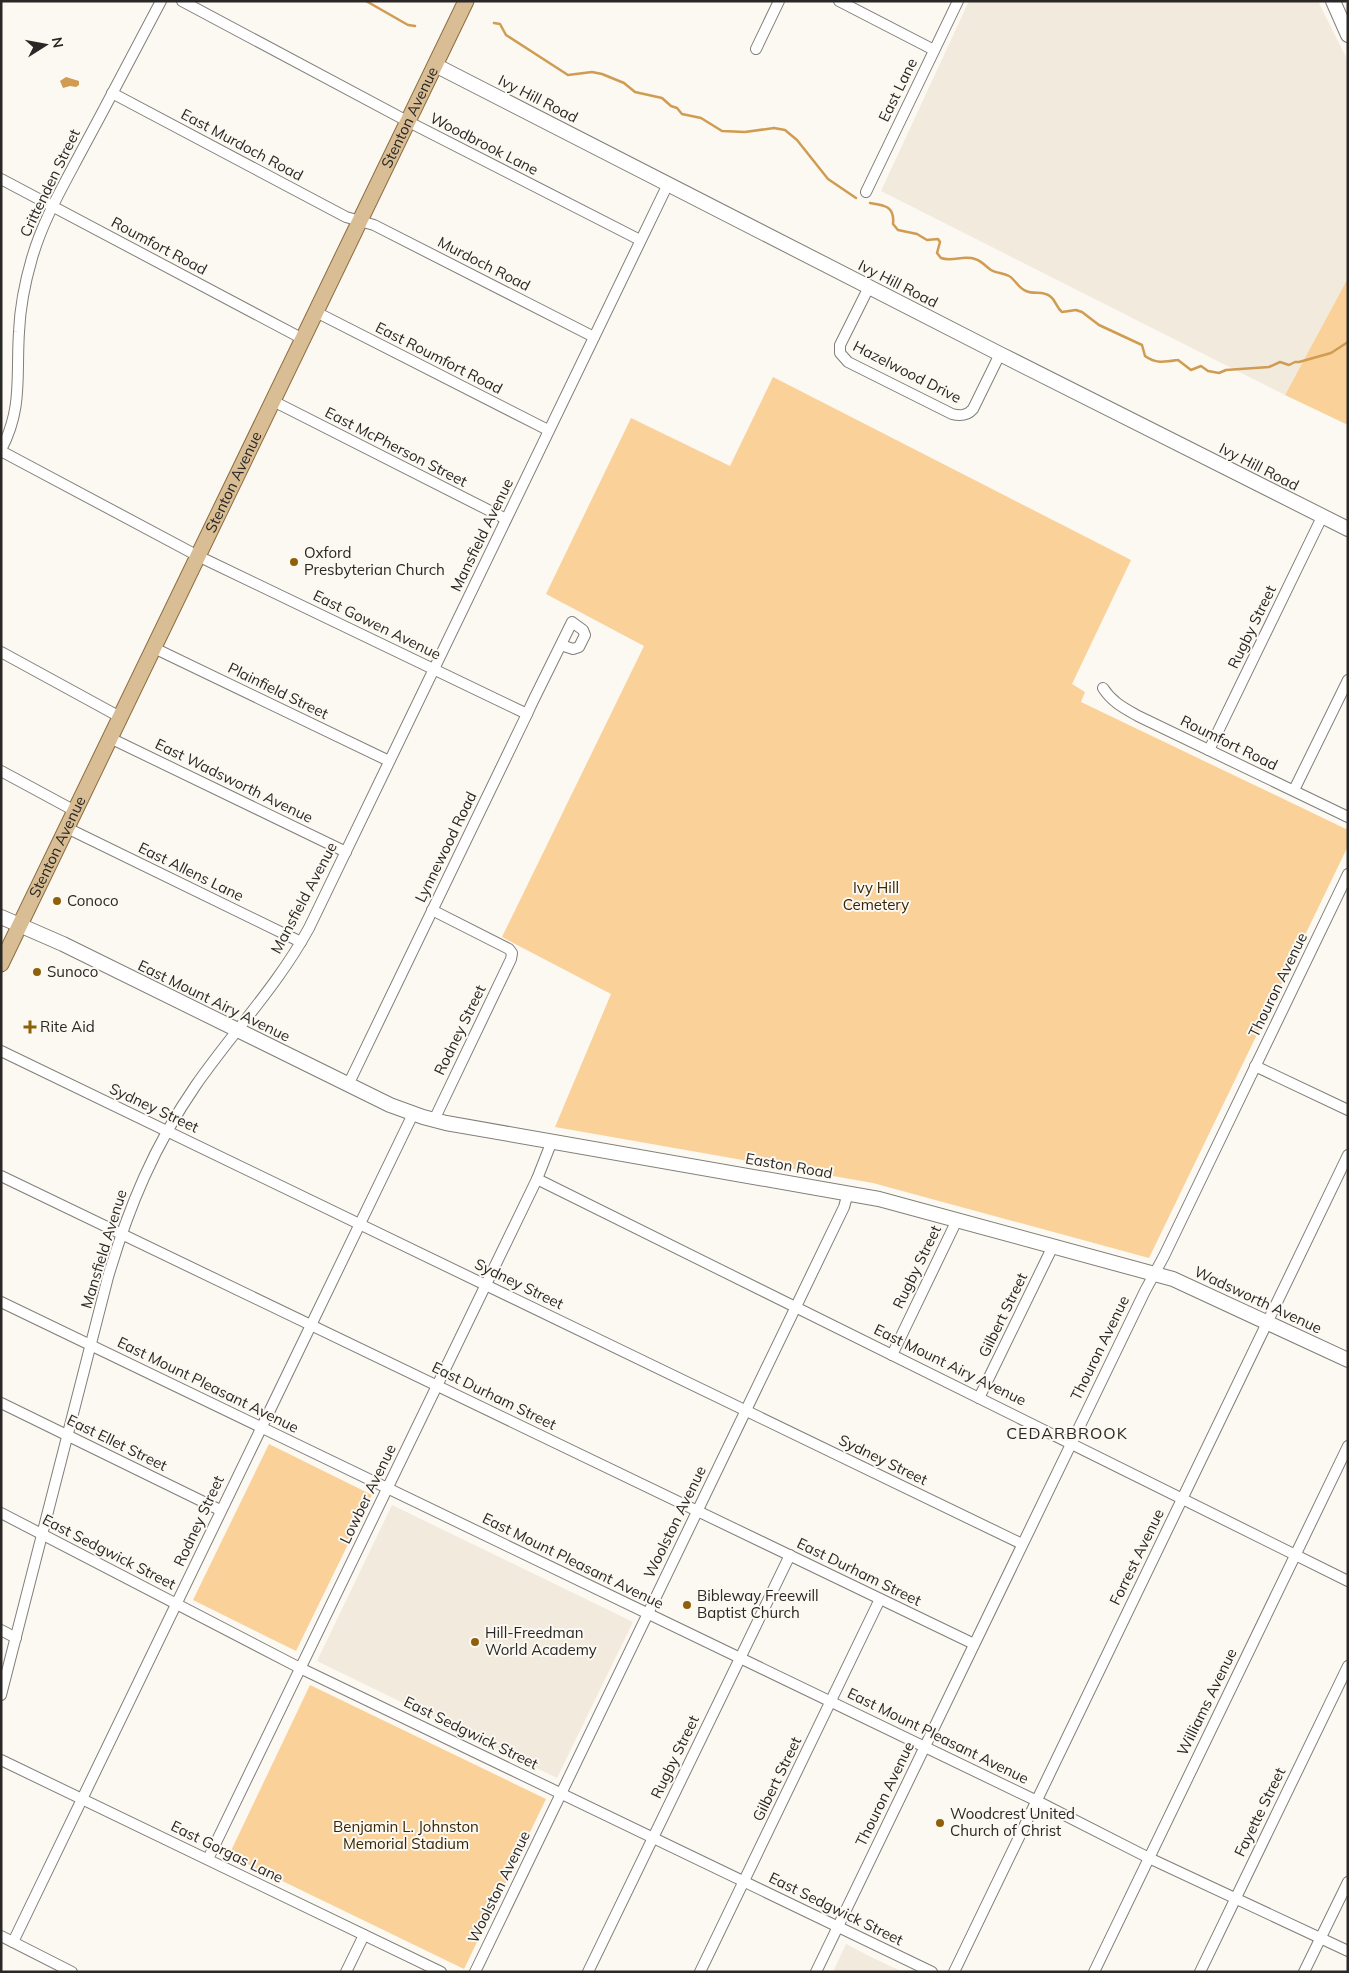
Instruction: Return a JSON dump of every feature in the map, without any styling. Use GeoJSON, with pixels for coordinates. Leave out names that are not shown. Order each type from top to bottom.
{"type":"FeatureCollection","features":[{"type":"Feature","properties":{"kind":"main road","name":"Stenton Avenue"},"geometry":{"type":"LineString","coordinates":[[1,964],[466,1]]}},
{"type":"Feature","properties":{"kind":"main road"},"geometry":{"type":"LineString","coordinates":[[1333,1],[1348,35]]}},
{"type":"Feature","properties":{"kind":"main road","name":"Ivy Hill Road"},"geometry":{"type":"LineString","coordinates":[[435,65],[1000,354],[1348,529]]}},
{"type":"Feature","properties":{"kind":"main road","name":"East Mount Airy Avenue"},"geometry":{"type":"LineString","coordinates":[[1,917],[56,940],[348,1085],[413,1114]]}},
{"type":"Feature","properties":{"kind":"main road","name":"Easton Road"},"geometry":{"type":"LineString","coordinates":[[413,1114],[434,1120],[848,1193],[1154,1273]]}},
{"type":"Feature","properties":{"kind":"main road","name":"Wadsworth Avenue"},"geometry":{"type":"LineString","coordinates":[[1154,1273],[1184,1283],[1348,1360]]}},
{"type":"Feature","properties":{"kind":"street","name":"Crittenden Street"},"geometry":{"type":"LineString","coordinates":[[1,451],[12,426],[17,402],[20,320],[26,283],[37,242],[52,206],[161,1]]}},
{"type":"Feature","properties":{"kind":"street","name":"Woodbrook Lane"},"geometry":{"type":"LineString","coordinates":[[182,1],[407,122],[640,240]]}},
{"type":"Feature","properties":{"kind":"street"},"geometry":{"type":"LineString","coordinates":[[756,49],[780,1]]}},
{"type":"Feature","properties":{"kind":"street"},"geometry":{"type":"LineString","coordinates":[[839,1],[934,50]]}},
{"type":"Feature","properties":{"kind":"street","name":"East Lane"},"geometry":{"type":"LineString","coordinates":[[866,192],[958,1]]}},
{"type":"Feature","properties":{"kind":"street","name":"East Murdoch Road"},"geometry":{"type":"LineString","coordinates":[[112,93],[346,217],[360,221]]}},
{"type":"Feature","properties":{"kind":"street","name":"Roumfort Road"},"geometry":{"type":"LineString","coordinates":[[1,179],[303,339]]}},
{"type":"Feature","properties":{"kind":"street","name":"Mansfield Avenue"},"geometry":{"type":"LineString","coordinates":[[1,1695],[121,1232],[144,1173],[197,1084],[281,973],[301,942],[668,184]]}},
{"type":"Feature","properties":{"kind":"street","name":"Murdoch Road"},"geometry":{"type":"LineString","coordinates":[[360,221],[374,225],[594,337]]}},
{"type":"Feature","properties":{"kind":"street","name":"Hazelwood Drive"},"geometry":{"type":"LineString","coordinates":[[869,287],[840,345],[840,353],[848,362],[952,414],[960,416],[967,414],[973,409],[1000,354]]}},
{"type":"Feature","properties":{"kind":"street","name":"East Roumfort Road"},"geometry":{"type":"LineString","coordinates":[[316,312],[548,430]]}},
{"type":"Feature","properties":{"kind":"street","name":"East McPherson Street"},"geometry":{"type":"LineString","coordinates":[[273,401],[506,519]]}},
{"type":"Feature","properties":{"kind":"street","name":"East Gowen Avenue"},"geometry":{"type":"LineString","coordinates":[[1,451],[198,556],[527,714]]}},
{"type":"Feature","properties":{"kind":"street","name":"Rugby Street"},"geometry":{"type":"LineString","coordinates":[[1209,750],[1322,517]]}},
{"type":"Feature","properties":{"kind":"street","name":"Lynnewood Road"},"geometry":{"type":"LineString","coordinates":[[348,1085],[572,622],[581,627],[584,632],[582,644],[576,649],[561,645]]}},
{"type":"Feature","properties":{"kind":"street","name":"Plainfield Street"},"geometry":{"type":"LineString","coordinates":[[154,648],[389,761]]}},
{"type":"Feature","properties":{"kind":"street"},"geometry":{"type":"LineString","coordinates":[[1,652],[120,717]]}},
{"type":"Feature","properties":{"kind":"street"},"geometry":{"type":"LineString","coordinates":[[1294,790],[1348,680]]}},
{"type":"Feature","properties":{"kind":"street","name":"Roumfort Road"},"geometry":{"type":"LineString","coordinates":[[1103,688],[1108,696],[1118,705],[1348,817]]}},
{"type":"Feature","properties":{"kind":"street","name":"East Wadsworth Avenue"},"geometry":{"type":"LineString","coordinates":[[110,738],[346,852]]}},
{"type":"Feature","properties":{"kind":"street"},"geometry":{"type":"LineString","coordinates":[[1,771],[75,811]]}},
{"type":"Feature","properties":{"kind":"street","name":"East Allens Lane"},"geometry":{"type":"LineString","coordinates":[[67,828],[301,942]]}},
{"type":"Feature","properties":{"kind":"street","name":"Thouron Avenue"},"geometry":{"type":"LineString","coordinates":[[816,1972],[1348,874]]}},
{"type":"Feature","properties":{"kind":"street","name":"Rodney Street"},"geometry":{"type":"LineString","coordinates":[[432,910],[509,949],[512,953],[511,959],[434,1120]]}},
{"type":"Feature","properties":{"kind":"street","name":"Sydney Street"},"geometry":{"type":"LineString","coordinates":[[1,1051],[1022,1544]]}},
{"type":"Feature","properties":{"kind":"street"},"geometry":{"type":"LineString","coordinates":[[1255,1066],[1348,1110]]}},
{"type":"Feature","properties":{"kind":"street","name":"Rodney Street"},"geometry":{"type":"LineString","coordinates":[[13,1942],[220,1510],[413,1114]]}},
{"type":"Feature","properties":{"kind":"street","name":"Lowber Avenue"},"geometry":{"type":"LineString","coordinates":[[208,1859],[438,1385],[537,1178],[552,1141]]}},
{"type":"Feature","properties":{"kind":"street","name":"Forrest Avenue"},"geometry":{"type":"LineString","coordinates":[[954,1972],[1348,1155]]}},
{"type":"Feature","properties":{"kind":"street","name":"East Durham Street"},"geometry":{"type":"LineString","coordinates":[[1,1176],[121,1232],[974,1644]]}},
{"type":"Feature","properties":{"kind":"street","name":"East Mount Airy Avenue"},"geometry":{"type":"LineString","coordinates":[[537,1178],[1348,1581]]}},
{"type":"Feature","properties":{"kind":"street","name":"Woolston Avenue"},"geometry":{"type":"LineString","coordinates":[[475,1972],[844,1207],[848,1193]]}},
{"type":"Feature","properties":{"kind":"street","name":"Rugby Street"},"geometry":{"type":"LineString","coordinates":[[892,1355],[956,1220]]}},
{"type":"Feature","properties":{"kind":"street","name":"Gilbert Street"},"geometry":{"type":"LineString","coordinates":[[979,1398],[1053,1246]]}},
{"type":"Feature","properties":{"kind":"street","name":"East Mount Pleasant Avenue"},"geometry":{"type":"LineString","coordinates":[[1,1302],[831,1701],[1037,1801],[1149,1858],[1236,1897],[1348,1951]]}},
{"type":"Feature","properties":{"kind":"street","name":"East Ellet Street"},"geometry":{"type":"LineString","coordinates":[[1,1403],[220,1510]]}},
{"type":"Feature","properties":{"kind":"street","name":"Williams Avenue"},"geometry":{"type":"LineString","coordinates":[[1094,1972],[1348,1446]]}},
{"type":"Feature","properties":{"kind":"street","name":"East Sedgwick Street"},"geometry":{"type":"LineString","coordinates":[[1,1513],[300,1668],[932,1972]]}},
{"type":"Feature","properties":{"kind":"street","name":"Rugby Street"},"geometry":{"type":"LineString","coordinates":[[588,1972],[790,1555]]}},
{"type":"Feature","properties":{"kind":"street","name":"Gilbert Street"},"geometry":{"type":"LineString","coordinates":[[700,1972],[880,1599]]}},
{"type":"Feature","properties":{"kind":"street"},"geometry":{"type":"LineString","coordinates":[[1,1630],[16,1638]]}},
{"type":"Feature","properties":{"kind":"street","name":"Fayette Street"},"geometry":{"type":"LineString","coordinates":[[1200,1972],[1348,1666]]}},
{"type":"Feature","properties":{"kind":"street","name":"East Gorgas Lane"},"geometry":{"type":"LineString","coordinates":[[1,1760],[441,1972]]}},
{"type":"Feature","properties":{"kind":"street"},"geometry":{"type":"LineString","coordinates":[[1304,1972],[1348,1882]]}},
{"type":"Feature","properties":{"kind":"street"},"geometry":{"type":"LineString","coordinates":[[346,1972],[364,1935]]}},
{"type":"Feature","properties":{"kind":"street"},"geometry":{"type":"LineString","coordinates":[[1,1936],[72,1972]]}},
{"type":"Feature","properties":{"kind":"shaded area"},"geometry":{"type":"Polygon","coordinates":[[[969,1],[1318,1],[1348,61],[1348,278],[1285,395],[881,191],[969,1]]]}},
{"type":"Feature","properties":{"kind":"shaded area"},"geometry":{"type":"Polygon","coordinates":[[[66,77],[79,81],[79,85],[63,88],[60,81],[66,77]]]}},
{"type":"Feature","properties":{"kind":"shaded area","name":"Hill-Freedman World Academy"},"geometry":{"type":"Polygon","coordinates":[[[392,1505],[633,1622],[557,1778],[317,1661],[392,1505]]]}},
{"type":"Feature","properties":{"kind":"shaded area"},"geometry":{"type":"Polygon","coordinates":[[[846,1944],[873,1958],[903,1972],[833,1972],[846,1944]]]}},
{"type":"Feature","properties":{"kind":"green space"},"geometry":{"type":"Polygon","coordinates":[[[1348,278],[1348,425],[1285,395],[1348,278]]]}},
{"type":"Feature","properties":{"kind":"green space","name":"Ivy Hill Cemetery"},"geometry":{"type":"Polygon","coordinates":[[[773,377],[1131,560],[1072,684],[1085,692],[1081,702],[1348,830],[1348,846],[1149,1258],[873,1183],[555,1127],[611,994],[502,937],[644,646],[546,594],[631,418],[730,466],[773,377]]]}},
{"type":"Feature","properties":{"kind":"green space"},"geometry":{"type":"Polygon","coordinates":[[[269,1444],[372,1495],[296,1651],[193,1600],[269,1444]]]}},
{"type":"Feature","properties":{"kind":"green space","name":"Benjamin L. Johnston Memorial Stadium"},"geometry":{"type":"Polygon","coordinates":[[[310,1685],[546,1799],[464,1969],[229,1855],[310,1685]]]}},
{"type":"Feature","properties":{"kind":"waterway"},"geometry":{"type":"LineString","coordinates":[[366,1],[408,25],[415,26]]}},
{"type":"Feature","properties":{"kind":"waterway"},"geometry":{"type":"LineString","coordinates":[[494,23],[500,24],[506,35],[568,75],[592,72],[602,74],[624,83],[635,92],[662,98],[671,106],[677,108],[682,114],[701,118],[722,131],[745,132],[774,128],[785,130],[797,140],[828,179],[856,198]]}},
{"type":"Feature","properties":{"kind":"waterway"},"geometry":{"type":"LineString","coordinates":[[870,203],[888,208],[892,213],[893,224],[898,230],[917,234],[927,240],[938,239],[940,242],[937,253],[941,258],[971,258],[982,262],[991,270],[1009,276],[1026,291],[1048,295],[1062,312],[1076,310],[1082,312],[1099,325],[1142,345],[1145,356],[1153,360],[1165,362],[1178,360],[1191,370],[1201,366],[1208,371],[1219,373],[1226,370],[1269,367],[1280,362],[1289,365],[1331,353],[1348,342]]}},
{"type":"Feature","properties":{"kind":"place","name":"Oxford Presbyterian Church"},"geometry":{"type":"Point","coordinates":[294,562]}},
{"type":"Feature","properties":{"kind":"place","name":"Conoco"},"geometry":{"type":"Point","coordinates":[57,901]}},
{"type":"Feature","properties":{"kind":"place","name":"Sunoco"},"geometry":{"type":"Point","coordinates":[37,972]}},
{"type":"Feature","properties":{"kind":"place","name":"Rite Aid"},"geometry":{"type":"Point","coordinates":[30,1027]}},
{"type":"Feature","properties":{"kind":"place","name":"Bibleway Freewill Baptist Church"},"geometry":{"type":"Point","coordinates":[687,1605]}},
{"type":"Feature","properties":{"kind":"place","name":"Hill-Freedman World Academy"},"geometry":{"type":"Point","coordinates":[475,1642]}},
{"type":"Feature","properties":{"kind":"place","name":"Woodcrest United Church of Christ"},"geometry":{"type":"Point","coordinates":[940,1823]}},
{"type":"Feature","properties":{"kind":"district","name":"CEDARBROOK"},"geometry":{"type":"Point","coordinates":[1067,1433]}}]}
